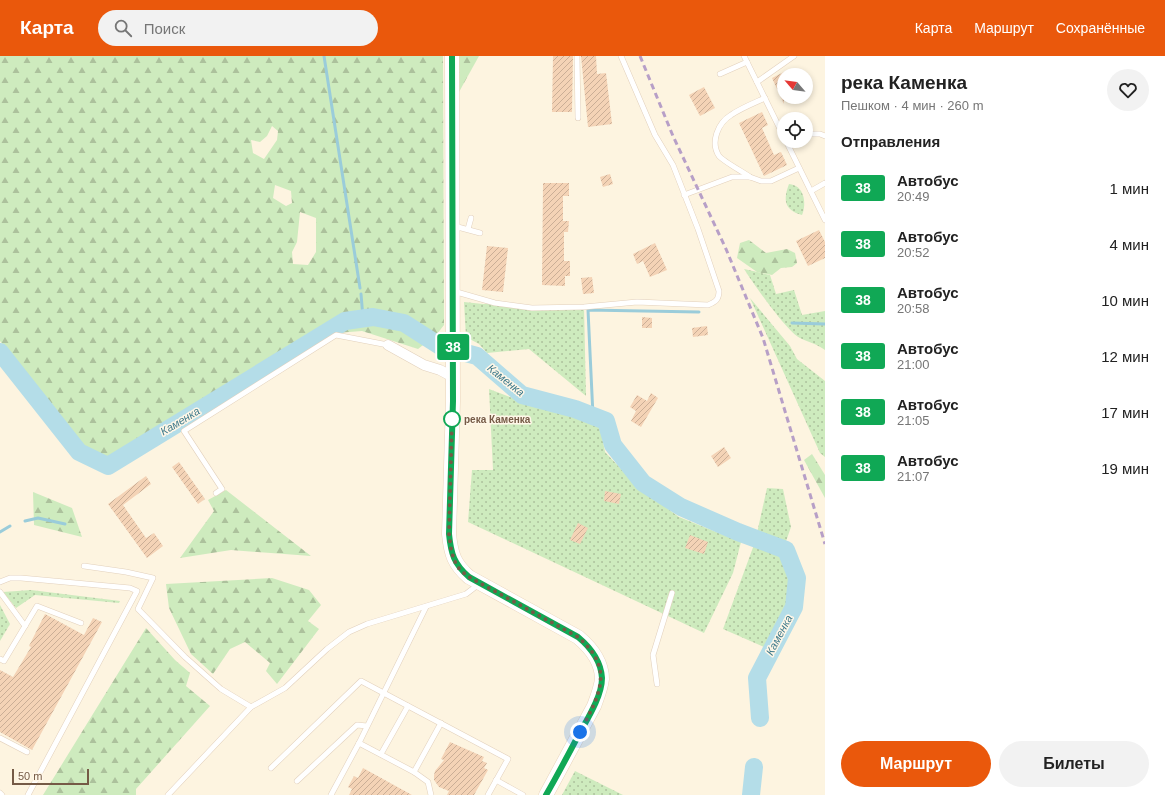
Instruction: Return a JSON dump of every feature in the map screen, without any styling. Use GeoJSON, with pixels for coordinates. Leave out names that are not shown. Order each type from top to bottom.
{"type":"FeatureCollection","features":[{"type":"Feature","properties":{"kind":"street"},"geometry":{"type":"LineString","coordinates":[[452,56],[453,370],[449,534],[451,549],[454,560],[460,570],[479,584],[578,637],[587,644],[595,655],[602,679],[594,706],[546,795]]}},
{"type":"Feature","properties":{"kind":"street"},"geometry":{"type":"LineString","coordinates":[[388,345],[424,365],[440,370],[453,370]]}},
{"type":"Feature","properties":{"kind":"lane"},"geometry":{"type":"LineString","coordinates":[[577,56],[578,118]]}},
{"type":"Feature","properties":{"kind":"lane"},"geometry":{"type":"LineString","coordinates":[[452,291],[495,303],[532,308],[584,307],[637,302],[708,306],[715,302],[719,297],[719,291],[698,229],[673,165],[655,134],[622,56]]}},
{"type":"Feature","properties":{"kind":"lane"},"geometry":{"type":"LineString","coordinates":[[744,56],[777,123]]}},
{"type":"Feature","properties":{"kind":"lane"},"geometry":{"type":"LineString","coordinates":[[757,82],[794,56]]}},
{"type":"Feature","properties":{"kind":"lane"},"geometry":{"type":"LineString","coordinates":[[720,74],[747,62]]}},
{"type":"Feature","properties":{"kind":"lane"},"geometry":{"type":"LineString","coordinates":[[765,98],[730,115],[721,124],[715,137],[715,148],[720,157],[750,177],[761,181],[771,181],[799,168]]}},
{"type":"Feature","properties":{"kind":"lane"},"geometry":{"type":"LineString","coordinates":[[813,134],[825,136]]}},
{"type":"Feature","properties":{"kind":"lane"},"geometry":{"type":"LineString","coordinates":[[791,148],[825,220]]}},
{"type":"Feature","properties":{"kind":"lane"},"geometry":{"type":"LineString","coordinates":[[684,195],[732,177],[750,177]]}},
{"type":"Feature","properties":{"kind":"lane"},"geometry":{"type":"LineString","coordinates":[[811,191],[825,183]]}},
{"type":"Feature","properties":{"kind":"lane"},"geometry":{"type":"LineString","coordinates":[[468,230],[471,218]]}},
{"type":"Feature","properties":{"kind":"lane"},"geometry":{"type":"LineString","coordinates":[[452,225],[480,233]]}},
{"type":"Feature","properties":{"kind":"lane"},"geometry":{"type":"LineString","coordinates":[[216,492],[222,489],[184,431],[336,335],[388,345]]}},
{"type":"Feature","properties":{"kind":"lane"},"geometry":{"type":"LineString","coordinates":[[84,566],[126,572],[153,578],[138,609],[184,657],[220,689],[250,707]]}},
{"type":"Feature","properties":{"kind":"lane"},"geometry":{"type":"LineString","coordinates":[[0,582],[10,578],[21,578],[130,588],[137,591],[28,795]]}},
{"type":"Feature","properties":{"kind":"lane"},"geometry":{"type":"LineString","coordinates":[[168,795],[250,707],[285,688],[327,649],[349,632],[367,624],[466,594],[479,584]]}},
{"type":"Feature","properties":{"kind":"lane"},"geometry":{"type":"LineString","coordinates":[[0,592],[26,626]]}},
{"type":"Feature","properties":{"kind":"lane"},"geometry":{"type":"LineString","coordinates":[[657,684],[653,655],[672,593]]}},
{"type":"Feature","properties":{"kind":"lane"},"geometry":{"type":"LineString","coordinates":[[0,659],[4,661],[37,606],[81,623]]}},
{"type":"Feature","properties":{"kind":"lane"},"geometry":{"type":"LineString","coordinates":[[331,795],[359,743],[426,607]]}},
{"type":"Feature","properties":{"kind":"lane"},"geometry":{"type":"LineString","coordinates":[[272,768],[361,681],[508,759],[488,795]]}},
{"type":"Feature","properties":{"kind":"lane"},"geometry":{"type":"LineString","coordinates":[[381,754],[408,706]]}},
{"type":"Feature","properties":{"kind":"lane"},"geometry":{"type":"LineString","coordinates":[[414,772],[441,723]]}},
{"type":"Feature","properties":{"kind":"lane"},"geometry":{"type":"LineString","coordinates":[[297,781],[357,725],[367,726]]}},
{"type":"Feature","properties":{"kind":"lane"},"geometry":{"type":"LineString","coordinates":[[0,738],[27,752]]}},
{"type":"Feature","properties":{"kind":"lane"},"geometry":{"type":"LineString","coordinates":[[359,743],[414,772],[428,782],[431,795]]}},
{"type":"Feature","properties":{"kind":"lane"},"geometry":{"type":"LineString","coordinates":[[496,780],[523,795]]}},
{"type":"Feature","properties":{"kind":"green space"},"geometry":{"type":"Polygon","coordinates":[[[0,56],[443,56],[444,325],[437,334],[418,349],[362,331],[336,333],[111,466],[84,448],[0,341],[0,56]],[[272,126],[267,136],[260,142],[251,140],[253,153],[264,159],[277,140],[278,131],[272,126]],[[275,185],[273,198],[286,206],[292,203],[291,191],[275,185]],[[300,212],[297,242],[292,252],[293,264],[308,265],[316,252],[316,218],[300,212]]]}},
{"type":"Feature","properties":{"kind":"green space"},"geometry":{"type":"Polygon","coordinates":[[[459,56],[479,56],[459,92],[459,56]]]}},
{"type":"Feature","properties":{"kind":"green space"},"geometry":{"type":"Polygon","coordinates":[[[789,184],[798,188],[803,195],[804,205],[802,215],[796,213],[786,204],[786,195],[789,184]]]}},
{"type":"Feature","properties":{"kind":"green space"},"geometry":{"type":"Polygon","coordinates":[[[749,240],[766,253],[787,249],[795,253],[797,263],[792,267],[781,268],[772,275],[757,272],[737,258],[740,243],[749,240]]]}},
{"type":"Feature","properties":{"kind":"green space"},"geometry":{"type":"Polygon","coordinates":[[[744,269],[770,275],[776,294],[794,290],[802,315],[825,311],[825,350],[800,338],[787,327],[744,269]]]}},
{"type":"Feature","properties":{"kind":"green space"},"geometry":{"type":"Polygon","coordinates":[[[750,298],[790,346],[797,359],[825,381],[825,457],[820,453],[750,298]]]}},
{"type":"Feature","properties":{"kind":"green space"},"geometry":{"type":"Polygon","coordinates":[[[464,302],[483,304],[495,303],[532,308],[584,307],[586,396],[529,349],[487,353],[479,344],[466,337],[464,302]]]}},
{"type":"Feature","properties":{"kind":"green space"},"geometry":{"type":"Polygon","coordinates":[[[489,389],[518,400],[575,416],[600,426],[605,452],[638,487],[679,517],[741,542],[733,573],[704,633],[468,522],[472,470],[493,470],[489,389]]]}},
{"type":"Feature","properties":{"kind":"green space"},"geometry":{"type":"Polygon","coordinates":[[[812,454],[825,475],[825,498],[804,460],[812,454]]]}},
{"type":"Feature","properties":{"kind":"green space"},"geometry":{"type":"Polygon","coordinates":[[[767,488],[783,489],[791,527],[783,550],[794,575],[791,606],[778,631],[764,647],[723,629],[755,542],[767,488]]]}},
{"type":"Feature","properties":{"kind":"green space"},"geometry":{"type":"Polygon","coordinates":[[[226,490],[311,556],[231,550],[180,558],[214,511],[208,500],[226,490]]]}},
{"type":"Feature","properties":{"kind":"green space"},"geometry":{"type":"Polygon","coordinates":[[[33,492],[72,508],[82,537],[34,525],[33,492]]]}},
{"type":"Feature","properties":{"kind":"green space"},"geometry":{"type":"Polygon","coordinates":[[[272,578],[309,590],[321,605],[308,621],[319,629],[277,684],[266,671],[270,663],[245,642],[230,649],[213,674],[191,654],[169,608],[166,584],[272,578]]]}},
{"type":"Feature","properties":{"kind":"green space"},"geometry":{"type":"Polygon","coordinates":[[[31,590],[120,601],[119,603],[35,595],[16,608],[3,592],[31,590]]]}},
{"type":"Feature","properties":{"kind":"green space"},"geometry":{"type":"Polygon","coordinates":[[[0,605],[10,624],[0,641],[0,605]]]}},
{"type":"Feature","properties":{"kind":"green space"},"geometry":{"type":"Polygon","coordinates":[[[146,628],[175,660],[190,673],[186,686],[210,706],[136,789],[136,795],[43,795],[146,628]]]}},
{"type":"Feature","properties":{"kind":"green space"},"geometry":{"type":"Polygon","coordinates":[[[575,771],[623,795],[562,795],[575,771]]]}},
{"type":"Feature","properties":{"kind":"building"},"geometry":{"type":"Polygon","coordinates":[[[553,56],[573,56],[572,112],[552,112],[553,56]]]}},
{"type":"Feature","properties":{"kind":"building"},"geometry":{"type":"Polygon","coordinates":[[[581,56],[596,56],[597,74],[606,73],[612,124],[588,127],[581,56]]]}},
{"type":"Feature","properties":{"kind":"building"},"geometry":{"type":"Polygon","coordinates":[[[777,76],[777,89],[772,78],[777,76]]]}},
{"type":"Feature","properties":{"kind":"building"},"geometry":{"type":"Polygon","coordinates":[[[704,87],[715,108],[700,116],[689,95],[704,87]]]}},
{"type":"Feature","properties":{"kind":"building"},"geometry":{"type":"Polygon","coordinates":[[[762,112],[768,125],[762,128],[774,155],[781,152],[787,165],[764,176],[739,123],[762,112]]]}},
{"type":"Feature","properties":{"kind":"building"},"geometry":{"type":"Polygon","coordinates":[[[610,174],[613,184],[603,187],[600,177],[610,174]]]}},
{"type":"Feature","properties":{"kind":"building"},"geometry":{"type":"Polygon","coordinates":[[[543,183],[569,183],[569,196],[563,196],[563,221],[569,221],[568,232],[564,232],[564,261],[570,261],[570,276],[565,276],[565,286],[542,285],[543,183]]]}},
{"type":"Feature","properties":{"kind":"building"},"geometry":{"type":"Polygon","coordinates":[[[819,230],[825,242],[825,258],[808,266],[796,241],[819,230]]]}},
{"type":"Feature","properties":{"kind":"building"},"geometry":{"type":"Polygon","coordinates":[[[655,243],[667,270],[650,277],[643,261],[637,264],[633,254],[655,243]]]}},
{"type":"Feature","properties":{"kind":"building"},"geometry":{"type":"Polygon","coordinates":[[[487,246],[508,248],[503,292],[482,290],[487,246]]]}},
{"type":"Feature","properties":{"kind":"building"},"geometry":{"type":"Polygon","coordinates":[[[592,277],[594,293],[583,294],[581,278],[592,277]]]}},
{"type":"Feature","properties":{"kind":"building"},"geometry":{"type":"Polygon","coordinates":[[[642,317],[652,318],[652,328],[642,328],[642,317]]]}},
{"type":"Feature","properties":{"kind":"building"},"geometry":{"type":"Polygon","coordinates":[[[707,326],[708,335],[693,337],[692,328],[707,326]]]}},
{"type":"Feature","properties":{"kind":"building"},"geometry":{"type":"Polygon","coordinates":[[[651,393],[658,398],[641,427],[631,421],[636,411],[630,407],[637,395],[647,401],[651,393]]]}},
{"type":"Feature","properties":{"kind":"building"},"geometry":{"type":"Polygon","coordinates":[[[724,447],[731,458],[718,467],[711,456],[724,447]]]}},
{"type":"Feature","properties":{"kind":"building"},"geometry":{"type":"Polygon","coordinates":[[[179,462],[205,499],[198,504],[172,467],[179,462]]]}},
{"type":"Feature","properties":{"kind":"building"},"geometry":{"type":"Polygon","coordinates":[[[146,476],[151,484],[123,505],[146,538],[154,533],[163,546],[147,558],[108,504],[146,476]]]}},
{"type":"Feature","properties":{"kind":"building"},"geometry":{"type":"Polygon","coordinates":[[[605,491],[621,494],[619,504],[604,501],[605,491]]]}},
{"type":"Feature","properties":{"kind":"building"},"geometry":{"type":"Polygon","coordinates":[[[578,523],[588,528],[580,544],[570,540],[578,523]]]}},
{"type":"Feature","properties":{"kind":"building"},"geometry":{"type":"Polygon","coordinates":[[[690,535],[708,542],[704,554],[685,548],[690,535]]]}},
{"type":"Feature","properties":{"kind":"building"},"geometry":{"type":"Polygon","coordinates":[[[45,614],[84,635],[93,618],[102,622],[32,750],[0,732],[0,670],[13,677],[31,647],[29,646],[45,614]]]}},
{"type":"Feature","properties":{"kind":"building"},"geometry":{"type":"Polygon","coordinates":[[[450,742],[484,757],[482,761],[487,763],[484,768],[488,770],[474,795],[447,795],[449,791],[439,787],[434,780],[435,771],[444,760],[441,759],[450,742]]]}},
{"type":"Feature","properties":{"kind":"building"},"geometry":{"type":"Polygon","coordinates":[[[363,768],[412,795],[349,795],[352,789],[348,787],[354,776],[358,778],[363,768]]]}},
{"type":"Feature","properties":{"kind":"waterway"},"geometry":{"type":"LineString","coordinates":[[324,56],[360,288]]}},
{"type":"Feature","properties":{"kind":"waterway"},"geometry":{"type":"LineString","coordinates":[[361,294],[363,318]]}},
{"type":"Feature","properties":{"kind":"waterway"},"geometry":{"type":"LineString","coordinates":[[593,416],[588,310],[699,312]]}},
{"type":"Feature","properties":{"kind":"waterway","name":"Каменка"},"geometry":{"type":"LineString","coordinates":[[0,352],[79,452],[108,466],[345,321],[373,317],[404,323],[440,346],[477,356],[522,395],[575,409],[606,421],[613,445],[643,483],[681,507],[738,532],[786,550],[797,578],[794,607],[757,678],[760,718]]}},
{"type":"Feature","properties":{"kind":"waterway"},"geometry":{"type":"LineString","coordinates":[[792,323],[825,324]]}},
{"type":"Feature","properties":{"kind":"waterway"},"geometry":{"type":"LineString","coordinates":[[25,521],[38,518],[65,524]]}},
{"type":"Feature","properties":{"kind":"waterway"},"geometry":{"type":"LineString","coordinates":[[0,532],[10,526]]}},
{"type":"Feature","properties":{"kind":"waterway","name":"Каменка"},"geometry":{"type":"LineString","coordinates":[[751,795],[754,767]]}},
{"type":"Feature","properties":{"kind":"railway"},"geometry":{"type":"LineString","coordinates":[[640,56],[673,136],[726,249],[763,338],[825,544]]}},
{"type":"Feature","properties":{"kind":"bus line","name":"38"},"geometry":{"type":"LineString","coordinates":[[452,56],[453,401],[449,534],[451,549],[454,560],[460,570],[479,584],[578,637],[587,644],[595,655],[602,679],[594,706],[546,795]]}},
{"type":"Feature","properties":{"kind":"place","name":"река Каменка"},"geometry":{"type":"Point","coordinates":[452,419]}},
{"type":"Feature","properties":{"kind":"route"},"geometry":{"type":"LineString","coordinates":[[452,419],[449,534],[454,560],[460,570],[479,584],[578,637],[587,644],[595,655],[602,679],[594,706],[580,732]]}}]}
